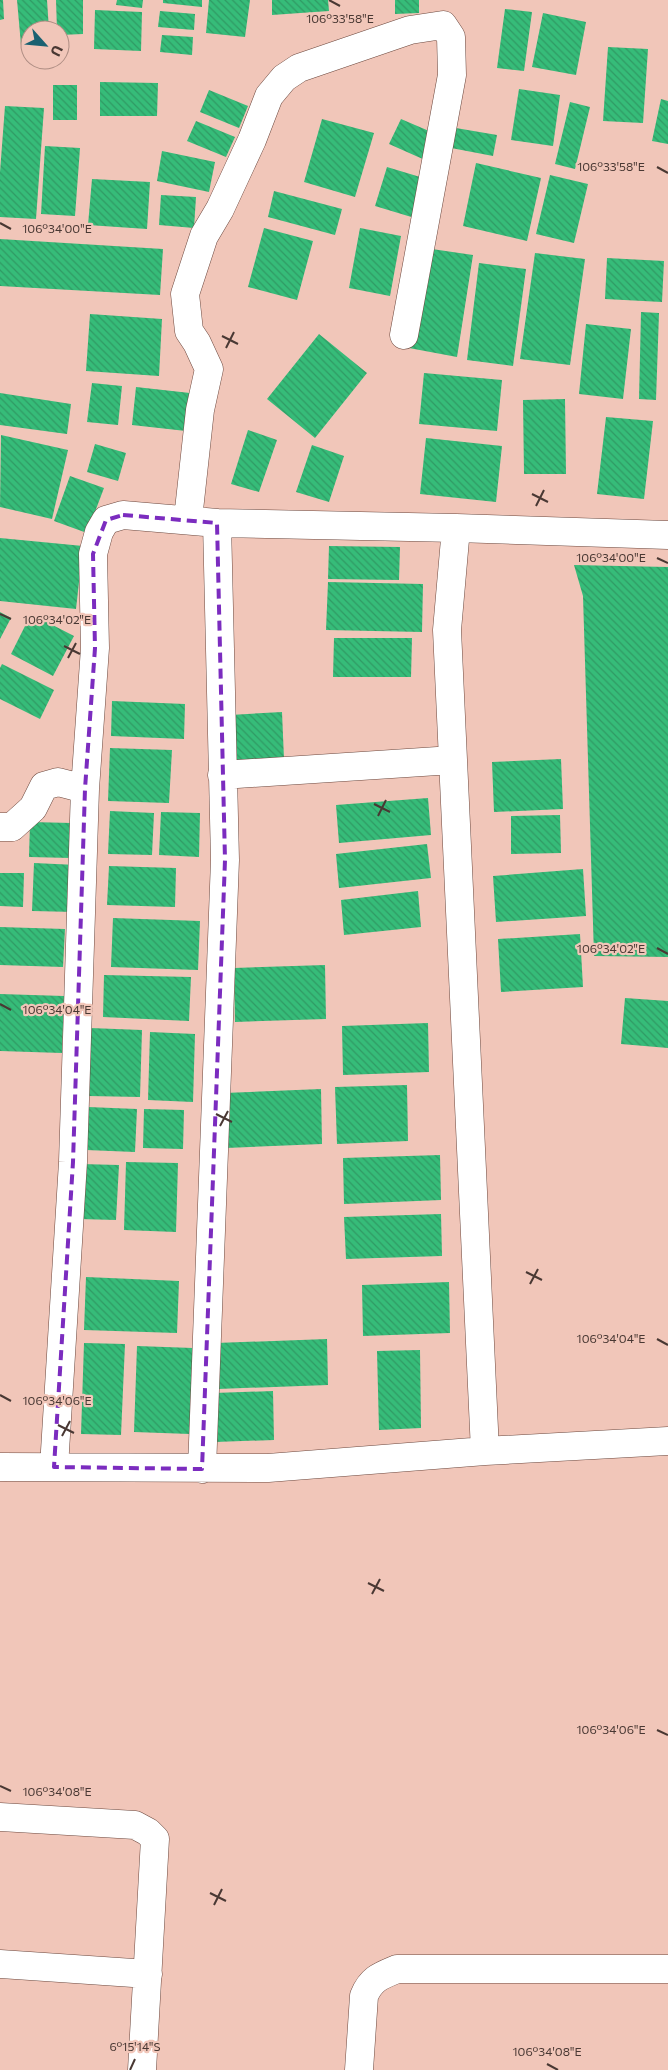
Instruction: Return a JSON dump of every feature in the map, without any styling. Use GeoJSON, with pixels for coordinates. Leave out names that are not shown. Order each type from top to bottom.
{"type":"FeatureCollection","features":[{"type":"Feature","properties":{"kind":"street"},"geometry":{"type":"LineString","coordinates":[[188,519],[200,410],[209,368],[189,330],[185,294],[204,236],[220,209],[252,140],[269,96],[284,78],[299,68],[410,30],[443,25],[452,37],[452,75],[404,336]]}},
{"type":"Feature","properties":{"kind":"street"},"geometry":{"type":"LineString","coordinates":[[54,1467],[74,1162],[84,789],[95,648],[92,554],[99,532],[106,520],[123,515],[188,519],[217,523],[668,535]]}},
{"type":"Feature","properties":{"kind":"street"},"geometry":{"type":"LineString","coordinates":[[202,1469],[225,860],[217,523]]}},
{"type":"Feature","properties":{"kind":"street"},"geometry":{"type":"LineString","coordinates":[[456,528],[447,630],[485,1451]]}},
{"type":"Feature","properties":{"kind":"street"},"geometry":{"type":"LineString","coordinates":[[222,775],[453,760]]}},
{"type":"Feature","properties":{"kind":"street"},"geometry":{"type":"LineString","coordinates":[[0,827],[12,827],[33,808],[44,786],[58,782],[84,789]]}},
{"type":"Feature","properties":{"kind":"street"},"geometry":{"type":"LineString","coordinates":[[0,1467],[268,1468],[485,1451],[668,1441]]}},
{"type":"Feature","properties":{"kind":"street"},"geometry":{"type":"LineString","coordinates":[[0,1817],[136,1825],[155,1839],[142,2070]]}},
{"type":"Feature","properties":{"kind":"street"},"geometry":{"type":"LineString","coordinates":[[0,1964],[148,1974]]}},
{"type":"Feature","properties":{"kind":"street"},"geometry":{"type":"LineString","coordinates":[[359,2070],[364,1996],[368,1985],[382,1975],[396,1970],[668,1969]]}},
{"type":"Feature","properties":{"kind":"highlighted area"},"geometry":{"type":"Polygon","coordinates":[[[123,515],[217,523],[225,860],[202,1469],[54,1467],[73,1162],[85,789],[95,648],[93,554],[106,520],[123,515]]]}},
{"type":"Feature","properties":{"kind":"building"},"geometry":{"type":"Polygon","coordinates":[[[0,0],[3,0],[4,19],[0,20],[0,0]]]}},
{"type":"Feature","properties":{"kind":"building"},"geometry":{"type":"Polygon","coordinates":[[[17,0],[47,0],[48,20],[20,20],[20,34],[17,0]]]}},
{"type":"Feature","properties":{"kind":"building"},"geometry":{"type":"Polygon","coordinates":[[[56,0],[83,0],[83,34],[70,35],[70,20],[57,20],[56,0]]]}},
{"type":"Feature","properties":{"kind":"building"},"geometry":{"type":"Polygon","coordinates":[[[117,0],[143,0],[142,8],[116,5],[117,0]]]}},
{"type":"Feature","properties":{"kind":"building"},"geometry":{"type":"Polygon","coordinates":[[[163,0],[202,0],[202,7],[163,3],[163,0]]]}},
{"type":"Feature","properties":{"kind":"building"},"geometry":{"type":"Polygon","coordinates":[[[209,0],[250,0],[245,37],[206,33],[209,0]]]}},
{"type":"Feature","properties":{"kind":"building"},"geometry":{"type":"Polygon","coordinates":[[[272,0],[328,0],[329,11],[272,15],[272,0]]]}},
{"type":"Feature","properties":{"kind":"building"},"geometry":{"type":"Polygon","coordinates":[[[395,0],[419,0],[419,13],[395,14],[395,0]]]}},
{"type":"Feature","properties":{"kind":"building"},"geometry":{"type":"Polygon","coordinates":[[[505,9],[532,12],[524,71],[497,68],[505,9]]]}},
{"type":"Feature","properties":{"kind":"building"},"geometry":{"type":"Polygon","coordinates":[[[95,10],[142,12],[141,51],[94,49],[95,10]]]}},
{"type":"Feature","properties":{"kind":"building"},"geometry":{"type":"Polygon","coordinates":[[[160,11],[195,14],[194,30],[158,27],[160,11]]]}},
{"type":"Feature","properties":{"kind":"building"},"geometry":{"type":"Polygon","coordinates":[[[543,13],[586,22],[576,75],[532,67],[543,13]]]}},
{"type":"Feature","properties":{"kind":"building"},"geometry":{"type":"Polygon","coordinates":[[[162,35],[193,37],[192,55],[160,52],[162,35]]]}},
{"type":"Feature","properties":{"kind":"building"},"geometry":{"type":"Polygon","coordinates":[[[608,47],[648,49],[643,123],[603,121],[608,47]]]}},
{"type":"Feature","properties":{"kind":"building"},"geometry":{"type":"Polygon","coordinates":[[[100,82],[158,83],[157,116],[100,116],[100,82]]]}},
{"type":"Feature","properties":{"kind":"building"},"geometry":{"type":"Polygon","coordinates":[[[53,85],[77,85],[77,120],[53,120],[53,85]]]}},
{"type":"Feature","properties":{"kind":"building"},"geometry":{"type":"Polygon","coordinates":[[[519,89],[560,95],[553,146],[511,140],[519,89]]]}},
{"type":"Feature","properties":{"kind":"building"},"geometry":{"type":"Polygon","coordinates":[[[209,90],[248,106],[239,128],[200,112],[209,90]]]}},
{"type":"Feature","properties":{"kind":"building"},"geometry":{"type":"Polygon","coordinates":[[[661,99],[668,101],[668,144],[652,141],[661,99]]]}},
{"type":"Feature","properties":{"kind":"building"},"geometry":{"type":"Polygon","coordinates":[[[570,102],[590,107],[575,169],[555,164],[570,102]]]}},
{"type":"Feature","properties":{"kind":"building"},"geometry":{"type":"Polygon","coordinates":[[[5,106],[44,108],[36,219],[0,217],[0,172],[5,106]]]}},
{"type":"Feature","properties":{"kind":"building"},"geometry":{"type":"Polygon","coordinates":[[[322,119],[374,133],[355,197],[304,182],[322,119]]]}},
{"type":"Feature","properties":{"kind":"building"},"geometry":{"type":"Polygon","coordinates":[[[401,119],[436,134],[425,160],[389,144],[401,119]]]}},
{"type":"Feature","properties":{"kind":"building"},"geometry":{"type":"Polygon","coordinates":[[[196,121],[235,137],[226,157],[187,141],[196,121]]]}},
{"type":"Feature","properties":{"kind":"building"},"geometry":{"type":"Polygon","coordinates":[[[450,127],[497,135],[493,156],[446,147],[450,127]]]}},
{"type":"Feature","properties":{"kind":"building"},"geometry":{"type":"Polygon","coordinates":[[[45,146],[80,148],[75,216],[41,214],[45,146]]]}},
{"type":"Feature","properties":{"kind":"building"},"geometry":{"type":"Polygon","coordinates":[[[162,151],[215,162],[209,192],[157,181],[162,151]]]}},
{"type":"Feature","properties":{"kind":"building"},"geometry":{"type":"Polygon","coordinates":[[[476,163],[541,178],[527,241],[463,226],[476,163]]]}},
{"type":"Feature","properties":{"kind":"building"},"geometry":{"type":"Polygon","coordinates":[[[387,167],[430,180],[418,219],[375,206],[387,167]]]}},
{"type":"Feature","properties":{"kind":"building"},"geometry":{"type":"Polygon","coordinates":[[[550,175],[588,184],[574,243],[536,234],[550,175]]]}},
{"type":"Feature","properties":{"kind":"building"},"geometry":{"type":"Polygon","coordinates":[[[92,179],[150,182],[147,229],[88,225],[92,179]]]}},
{"type":"Feature","properties":{"kind":"building"},"geometry":{"type":"Polygon","coordinates":[[[274,191],[342,209],[335,235],[268,217],[274,191]]]}},
{"type":"Feature","properties":{"kind":"building"},"geometry":{"type":"Polygon","coordinates":[[[161,195],[196,197],[194,228],[159,225],[161,195]]]}},
{"type":"Feature","properties":{"kind":"building"},"geometry":{"type":"Polygon","coordinates":[[[264,228],[313,241],[297,300],[248,287],[264,228]]]}},
{"type":"Feature","properties":{"kind":"building"},"geometry":{"type":"Polygon","coordinates":[[[360,228],[401,236],[390,296],[349,288],[360,228]]]}},
{"type":"Feature","properties":{"kind":"building"},"geometry":{"type":"Polygon","coordinates":[[[0,239],[163,249],[160,295],[0,286],[0,239]]]}},
{"type":"Feature","properties":{"kind":"building"},"geometry":{"type":"Polygon","coordinates":[[[425,248],[473,255],[457,357],[409,348],[425,248]]]}},
{"type":"Feature","properties":{"kind":"building"},"geometry":{"type":"Polygon","coordinates":[[[535,253],[585,259],[570,365],[520,359],[535,253]]]}},
{"type":"Feature","properties":{"kind":"building"},"geometry":{"type":"Polygon","coordinates":[[[607,258],[664,261],[662,302],[605,299],[607,258]]]}},
{"type":"Feature","properties":{"kind":"building"},"geometry":{"type":"Polygon","coordinates":[[[479,263],[526,269],[513,366],[467,360],[479,263]]]}},
{"type":"Feature","properties":{"kind":"building"},"geometry":{"type":"Polygon","coordinates":[[[641,312],[659,313],[656,400],[639,399],[641,312]]]}},
{"type":"Feature","properties":{"kind":"building"},"geometry":{"type":"Polygon","coordinates":[[[90,314],[162,319],[159,376],[86,371],[90,314]]]}},
{"type":"Feature","properties":{"kind":"building"},"geometry":{"type":"Polygon","coordinates":[[[586,324],[631,329],[623,399],[579,394],[586,324]]]}},
{"type":"Feature","properties":{"kind":"building"},"geometry":{"type":"Polygon","coordinates":[[[319,334],[367,373],[315,438],[267,399],[319,334]]]}},
{"type":"Feature","properties":{"kind":"building"},"geometry":{"type":"Polygon","coordinates":[[[424,373],[502,380],[497,431],[419,424],[424,373]]]}},
{"type":"Feature","properties":{"kind":"building"},"geometry":{"type":"Polygon","coordinates":[[[92,383],[122,386],[118,425],[87,422],[92,383]]]}},
{"type":"Feature","properties":{"kind":"building"},"geometry":{"type":"Polygon","coordinates":[[[136,387],[190,393],[186,431],[132,425],[136,387]]]}},
{"type":"Feature","properties":{"kind":"building"},"geometry":{"type":"Polygon","coordinates":[[[0,393],[71,404],[67,434],[0,425],[0,393]]]}},
{"type":"Feature","properties":{"kind":"building"},"geometry":{"type":"Polygon","coordinates":[[[565,399],[566,474],[524,474],[523,400],[565,399]]]}},
{"type":"Feature","properties":{"kind":"building"},"geometry":{"type":"Polygon","coordinates":[[[606,417],[653,421],[644,499],[597,494],[606,417]]]}},
{"type":"Feature","properties":{"kind":"building"},"geometry":{"type":"Polygon","coordinates":[[[248,430],[277,440],[259,492],[231,484],[248,430]]]}},
{"type":"Feature","properties":{"kind":"building"},"geometry":{"type":"Polygon","coordinates":[[[1,435],[68,450],[52,519],[0,507],[1,435]]]}},
{"type":"Feature","properties":{"kind":"building"},"geometry":{"type":"Polygon","coordinates":[[[426,438],[502,446],[496,502],[420,494],[426,438]]]}},
{"type":"Feature","properties":{"kind":"building"},"geometry":{"type":"Polygon","coordinates":[[[95,444],[126,453],[118,481],[87,472],[95,444]]]}},
{"type":"Feature","properties":{"kind":"building"},"geometry":{"type":"Polygon","coordinates":[[[312,445],[344,456],[329,502],[296,492],[312,445]]]}},
{"type":"Feature","properties":{"kind":"building"},"geometry":{"type":"Polygon","coordinates":[[[70,476],[104,488],[87,533],[54,521],[70,476]]]}},
{"type":"Feature","properties":{"kind":"building"},"geometry":{"type":"Polygon","coordinates":[[[0,538],[83,546],[76,609],[0,601],[0,538]]]}},
{"type":"Feature","properties":{"kind":"building"},"geometry":{"type":"Polygon","coordinates":[[[329,546],[400,547],[399,580],[328,579],[329,546]]]}},
{"type":"Feature","properties":{"kind":"building"},"geometry":{"type":"Polygon","coordinates":[[[574,565],[668,567],[668,957],[594,956],[583,596],[574,565]]]}},
{"type":"Feature","properties":{"kind":"building"},"geometry":{"type":"Polygon","coordinates":[[[328,582],[423,584],[422,632],[326,630],[328,582]]]}},
{"type":"Feature","properties":{"kind":"building"},"geometry":{"type":"Polygon","coordinates":[[[0,612],[11,618],[0,639],[0,612]]]}},
{"type":"Feature","properties":{"kind":"building"},"geometry":{"type":"Polygon","coordinates":[[[31,614],[74,636],[53,676],[11,654],[31,614]]]}},
{"type":"Feature","properties":{"kind":"building"},"geometry":{"type":"Polygon","coordinates":[[[334,638],[412,638],[411,677],[333,677],[334,638]]]}},
{"type":"Feature","properties":{"kind":"building"},"geometry":{"type":"Polygon","coordinates":[[[2,664],[54,690],[40,719],[0,699],[0,668],[2,664]]]}},
{"type":"Feature","properties":{"kind":"building"},"geometry":{"type":"Polygon","coordinates":[[[112,701],[185,704],[184,739],[111,736],[112,701]]]}},
{"type":"Feature","properties":{"kind":"building"},"geometry":{"type":"Polygon","coordinates":[[[282,712],[284,759],[233,762],[230,715],[282,712]]]}},
{"type":"Feature","properties":{"kind":"building"},"geometry":{"type":"Polygon","coordinates":[[[110,748],[172,750],[169,803],[108,801],[110,748]]]}},
{"type":"Feature","properties":{"kind":"building"},"geometry":{"type":"Polygon","coordinates":[[[561,759],[563,809],[494,812],[492,762],[561,759]]]}},
{"type":"Feature","properties":{"kind":"building"},"geometry":{"type":"Polygon","coordinates":[[[428,798],[431,835],[339,843],[336,805],[428,798]]]}},
{"type":"Feature","properties":{"kind":"building"},"geometry":{"type":"Polygon","coordinates":[[[110,811],[154,813],[152,855],[108,854],[110,811]]]}},
{"type":"Feature","properties":{"kind":"building"},"geometry":{"type":"Polygon","coordinates":[[[161,812],[200,813],[199,857],[159,855],[161,812]]]}},
{"type":"Feature","properties":{"kind":"building"},"geometry":{"type":"Polygon","coordinates":[[[560,815],[561,853],[511,854],[511,816],[560,815]]]}},
{"type":"Feature","properties":{"kind":"building"},"geometry":{"type":"Polygon","coordinates":[[[30,822],[72,823],[71,858],[29,857],[30,822]]]}},
{"type":"Feature","properties":{"kind":"building"},"geometry":{"type":"Polygon","coordinates":[[[427,844],[431,878],[339,888],[336,854],[427,844]]]}},
{"type":"Feature","properties":{"kind":"building"},"geometry":{"type":"Polygon","coordinates":[[[34,863],[77,865],[75,912],[32,911],[34,863]]]}},
{"type":"Feature","properties":{"kind":"building"},"geometry":{"type":"Polygon","coordinates":[[[109,866],[176,868],[175,907],[107,905],[109,866]]]}},
{"type":"Feature","properties":{"kind":"building"},"geometry":{"type":"Polygon","coordinates":[[[583,869],[586,916],[496,922],[493,876],[583,869]]]}},
{"type":"Feature","properties":{"kind":"building"},"geometry":{"type":"Polygon","coordinates":[[[0,873],[24,873],[23,907],[0,906],[0,873]]]}},
{"type":"Feature","properties":{"kind":"building"},"geometry":{"type":"Polygon","coordinates":[[[418,891],[421,927],[344,935],[341,900],[418,891]]]}},
{"type":"Feature","properties":{"kind":"building"},"geometry":{"type":"Polygon","coordinates":[[[113,918],[200,921],[198,970],[111,967],[113,918]]]}},
{"type":"Feature","properties":{"kind":"building"},"geometry":{"type":"Polygon","coordinates":[[[0,927],[65,929],[63,967],[0,965],[0,927]]]}},
{"type":"Feature","properties":{"kind":"building"},"geometry":{"type":"Polygon","coordinates":[[[580,934],[583,987],[501,992],[498,939],[580,934]]]}},
{"type":"Feature","properties":{"kind":"building"},"geometry":{"type":"Polygon","coordinates":[[[325,965],[326,1019],[235,1022],[234,968],[325,965]]]}},
{"type":"Feature","properties":{"kind":"building"},"geometry":{"type":"Polygon","coordinates":[[[104,975],[191,977],[189,1021],[103,1017],[104,975]]]}},
{"type":"Feature","properties":{"kind":"building"},"geometry":{"type":"Polygon","coordinates":[[[0,994],[64,996],[62,1053],[0,1051],[0,994]]]}},
{"type":"Feature","properties":{"kind":"building"},"geometry":{"type":"Polygon","coordinates":[[[625,998],[668,1001],[668,1048],[621,1044],[625,998]]]}},
{"type":"Feature","properties":{"kind":"building"},"geometry":{"type":"Polygon","coordinates":[[[428,1023],[429,1072],[343,1075],[342,1026],[428,1023]]]}},
{"type":"Feature","properties":{"kind":"building"},"geometry":{"type":"Polygon","coordinates":[[[90,1028],[142,1030],[140,1097],[88,1096],[90,1028]]]}},
{"type":"Feature","properties":{"kind":"building"},"geometry":{"type":"Polygon","coordinates":[[[150,1032],[195,1034],[193,1102],[148,1100],[150,1032]]]}},
{"type":"Feature","properties":{"kind":"building"},"geometry":{"type":"Polygon","coordinates":[[[407,1085],[408,1141],[337,1144],[335,1087],[407,1085]]]}},
{"type":"Feature","properties":{"kind":"building"},"geometry":{"type":"Polygon","coordinates":[[[321,1089],[322,1144],[226,1148],[224,1093],[321,1089]]]}},
{"type":"Feature","properties":{"kind":"building"},"geometry":{"type":"Polygon","coordinates":[[[88,1107],[137,1109],[135,1152],[86,1150],[88,1107]]]}},
{"type":"Feature","properties":{"kind":"building"},"geometry":{"type":"Polygon","coordinates":[[[144,1109],[184,1110],[183,1149],[143,1148],[144,1109]]]}},
{"type":"Feature","properties":{"kind":"building"},"geometry":{"type":"Polygon","coordinates":[[[440,1155],[441,1200],[344,1204],[343,1158],[440,1155]]]}},
{"type":"Feature","properties":{"kind":"building"},"geometry":{"type":"Polygon","coordinates":[[[126,1162],[178,1163],[176,1232],[124,1230],[126,1162]]]}},
{"type":"Feature","properties":{"kind":"building"},"geometry":{"type":"Polygon","coordinates":[[[80,1164],[119,1165],[116,1220],[79,1219],[80,1164]]]}},
{"type":"Feature","properties":{"kind":"building"},"geometry":{"type":"Polygon","coordinates":[[[441,1214],[442,1256],[346,1259],[344,1217],[441,1214]]]}},
{"type":"Feature","properties":{"kind":"building"},"geometry":{"type":"Polygon","coordinates":[[[86,1277],[179,1281],[177,1333],[84,1330],[86,1277]]]}},
{"type":"Feature","properties":{"kind":"building"},"geometry":{"type":"Polygon","coordinates":[[[449,1282],[450,1333],[363,1336],[362,1285],[449,1282]]]}},
{"type":"Feature","properties":{"kind":"building"},"geometry":{"type":"Polygon","coordinates":[[[327,1339],[328,1385],[218,1389],[216,1343],[327,1339]]]}},
{"type":"Feature","properties":{"kind":"building"},"geometry":{"type":"Polygon","coordinates":[[[84,1343],[125,1344],[121,1435],[81,1434],[84,1343]]]}},
{"type":"Feature","properties":{"kind":"building"},"geometry":{"type":"Polygon","coordinates":[[[137,1346],[193,1348],[190,1434],[134,1432],[137,1346]]]}},
{"type":"Feature","properties":{"kind":"building"},"geometry":{"type":"Polygon","coordinates":[[[420,1350],[421,1428],[379,1430],[377,1351],[420,1350]]]}},
{"type":"Feature","properties":{"kind":"building"},"geometry":{"type":"Polygon","coordinates":[[[273,1391],[274,1440],[215,1442],[214,1393],[273,1391]]]}}]}
